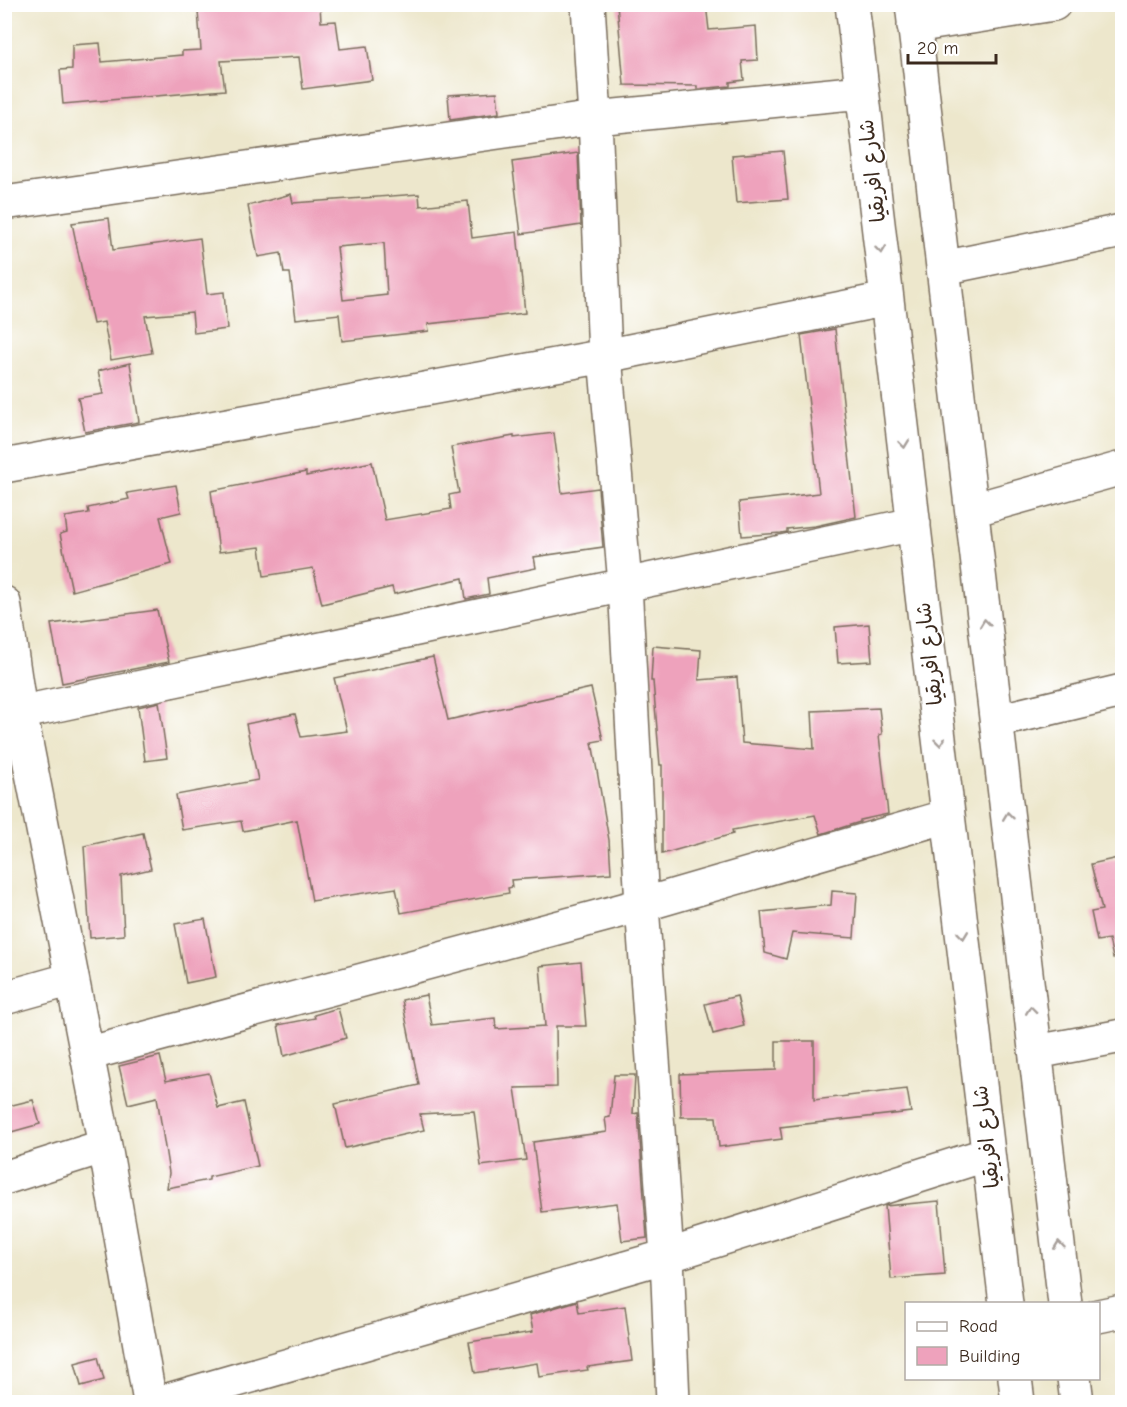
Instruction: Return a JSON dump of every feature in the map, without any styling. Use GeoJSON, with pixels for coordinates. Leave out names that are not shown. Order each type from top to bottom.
{"type":"FeatureCollection","features":[{"type":"Feature","properties":{"kind":"street"},"geometry":{"type":"LineString","coordinates":[[588,4],[605,356],[625,584],[642,905],[667,1256],[673,1402]]}},
{"type":"Feature","properties":{"kind":"street","name":"شارع افريقيا"},"geometry":{"type":"LineString","coordinates":[[852,4],[1006,1302]]}},
{"type":"Feature","properties":{"kind":"street"},"geometry":{"type":"LineString","coordinates":[[1054,4],[913,15],[1065,1302]]}},
{"type":"Feature","properties":{"kind":"street"},"geometry":{"type":"LineString","coordinates":[[4,203],[595,118],[862,92]]}},
{"type":"Feature","properties":{"kind":"street"},"geometry":{"type":"LineString","coordinates":[[943,268],[1122,231]]}},
{"type":"Feature","properties":{"kind":"street"},"geometry":{"type":"LineString","coordinates":[[4,466],[605,356],[887,299]]}},
{"type":"Feature","properties":{"kind":"street"},"geometry":{"type":"LineString","coordinates":[[972,510],[1122,468]]}},
{"type":"Feature","properties":{"kind":"street"},"geometry":{"type":"LineString","coordinates":[[12,714],[914,524]]}},
{"type":"Feature","properties":{"kind":"street"},"geometry":{"type":"LineString","coordinates":[[4,603],[12,714],[72,979],[105,1146],[150,1402]]}},
{"type":"Feature","properties":{"kind":"street"},"geometry":{"type":"LineString","coordinates":[[997,721],[1122,691]]}},
{"type":"Feature","properties":{"kind":"street"},"geometry":{"type":"LineString","coordinates":[[87,1054],[642,905],[948,816]]}},
{"type":"Feature","properties":{"kind":"street"},"geometry":{"type":"LineString","coordinates":[[4,998],[72,979]]}},
{"type":"Feature","properties":{"kind":"street"},"geometry":{"type":"LineString","coordinates":[[1036,1052],[1122,1036]]}},
{"type":"Feature","properties":{"kind":"street"},"geometry":{"type":"LineString","coordinates":[[4,1178],[105,1146]]}},
{"type":"Feature","properties":{"kind":"street"},"geometry":{"type":"LineString","coordinates":[[161,1402],[667,1256],[988,1154]]}},
{"type":"Feature","properties":{"kind":"street"},"geometry":{"type":"LineString","coordinates":[[1100,1316],[1122,1311]]}},
{"type":"Feature","properties":{"kind":"street"},"geometry":{"type":"LineString","coordinates":[[1015,1380],[1018,1402]]}},
{"type":"Feature","properties":{"kind":"street"},"geometry":{"type":"LineString","coordinates":[[1074,1380],[1077,1402]]}},
{"type":"Feature","properties":{"kind":"building"},"geometry":{"type":"Polygon","coordinates":[[[222,4],[320,4],[321,22],[336,21],[340,49],[367,46],[372,80],[303,89],[299,57],[221,61],[225,90],[63,104],[60,70],[72,69],[72,45],[100,43],[102,62],[182,55],[182,51],[201,50],[198,11],[223,9],[222,4]]]}},
{"type":"Feature","properties":{"kind":"building"},"geometry":{"type":"Polygon","coordinates":[[[617,4],[706,4],[709,30],[756,26],[758,60],[742,61],[744,80],[730,82],[730,86],[697,89],[697,86],[624,85],[617,4]]]}},
{"type":"Feature","properties":{"kind":"building"},"geometry":{"type":"Polygon","coordinates":[[[497,92],[499,113],[450,120],[448,95],[497,92]]]}},
{"type":"Feature","properties":{"kind":"building"},"geometry":{"type":"Polygon","coordinates":[[[783,151],[788,199],[736,203],[732,155],[783,151]]]}},
{"type":"Feature","properties":{"kind":"building"},"geometry":{"type":"Polygon","coordinates":[[[578,153],[581,225],[521,234],[512,162],[578,153]]]}},
{"type":"Feature","properties":{"kind":"building"},"geometry":{"type":"Polygon","coordinates":[[[291,194],[293,203],[419,194],[420,206],[468,201],[472,238],[517,232],[525,313],[428,324],[429,331],[342,341],[339,314],[296,319],[290,273],[284,273],[281,253],[258,257],[248,206],[291,194]],[[384,243],[337,247],[343,300],[387,295],[384,243]]]}},
{"type":"Feature","properties":{"kind":"building"},"geometry":{"type":"Polygon","coordinates":[[[109,218],[113,250],[200,238],[207,294],[224,292],[227,329],[194,333],[192,312],[145,316],[152,353],[111,360],[104,322],[93,324],[72,223],[109,218]]]}},
{"type":"Feature","properties":{"kind":"building"},"geometry":{"type":"Polygon","coordinates":[[[835,329],[856,517],[815,526],[787,529],[787,532],[781,533],[742,536],[739,502],[819,493],[801,335],[835,329]]]}},
{"type":"Feature","properties":{"kind":"building"},"geometry":{"type":"Polygon","coordinates":[[[130,363],[139,422],[85,432],[78,398],[103,394],[98,371],[130,363]]]}},
{"type":"Feature","properties":{"kind":"building"},"geometry":{"type":"Polygon","coordinates":[[[554,433],[562,493],[598,488],[603,547],[534,557],[536,568],[487,578],[489,594],[466,599],[463,578],[394,594],[392,587],[322,604],[313,568],[264,576],[260,547],[219,552],[211,491],[306,472],[306,476],[372,462],[385,520],[451,509],[449,495],[459,493],[451,447],[514,436],[514,438],[554,433]]]}},
{"type":"Feature","properties":{"kind":"building"},"geometry":{"type":"Polygon","coordinates":[[[176,485],[181,512],[160,517],[172,564],[72,591],[60,534],[67,532],[65,517],[89,513],[88,508],[129,499],[127,493],[176,485]]]}},
{"type":"Feature","properties":{"kind":"building"},"geometry":{"type":"Polygon","coordinates":[[[157,610],[169,662],[62,683],[51,624],[157,610]]]}},
{"type":"Feature","properties":{"kind":"building"},"geometry":{"type":"Polygon","coordinates":[[[869,624],[872,661],[838,663],[835,627],[869,624]]]}},
{"type":"Feature","properties":{"kind":"building"},"geometry":{"type":"Polygon","coordinates":[[[653,646],[701,650],[699,680],[737,677],[742,743],[814,749],[812,711],[879,708],[882,734],[879,735],[888,814],[860,820],[860,822],[821,834],[815,815],[732,830],[733,834],[662,854],[662,765],[660,765],[653,681],[651,681],[653,646]]]}},
{"type":"Feature","properties":{"kind":"building"},"geometry":{"type":"Polygon","coordinates":[[[433,657],[448,720],[591,688],[603,740],[592,742],[609,840],[611,873],[511,880],[512,887],[508,888],[509,893],[401,913],[396,888],[312,901],[297,820],[243,831],[241,821],[182,830],[176,795],[258,780],[246,724],[295,714],[301,737],[347,731],[334,678],[433,657]]]}},
{"type":"Feature","properties":{"kind":"building"},"geometry":{"type":"Polygon","coordinates":[[[159,702],[167,758],[145,761],[138,707],[159,702]]]}},
{"type":"Feature","properties":{"kind":"building"},"geometry":{"type":"Polygon","coordinates":[[[143,833],[151,869],[121,876],[124,935],[90,938],[84,846],[143,833]]]}},
{"type":"Feature","properties":{"kind":"building"},"geometry":{"type":"Polygon","coordinates":[[[1122,857],[1122,957],[1113,958],[1109,939],[1097,941],[1091,912],[1102,910],[1091,864],[1122,857]]]}},
{"type":"Feature","properties":{"kind":"building"},"geometry":{"type":"Polygon","coordinates":[[[832,891],[857,893],[854,938],[792,933],[786,959],[765,953],[761,912],[831,905],[832,891]]]}},
{"type":"Feature","properties":{"kind":"building"},"geometry":{"type":"Polygon","coordinates":[[[205,919],[216,977],[186,983],[175,924],[205,919]]]}},
{"type":"Feature","properties":{"kind":"building"},"geometry":{"type":"Polygon","coordinates":[[[581,962],[586,1026],[556,1026],[557,1087],[515,1088],[526,1160],[481,1166],[474,1111],[420,1114],[424,1130],[345,1148],[335,1104],[419,1085],[402,1000],[426,995],[432,1025],[495,1018],[496,1029],[545,1026],[540,966],[581,962]]]}},
{"type":"Feature","properties":{"kind":"building"},"geometry":{"type":"Polygon","coordinates":[[[737,996],[744,1026],[713,1034],[705,1004],[737,996]]]}},
{"type":"Feature","properties":{"kind":"building"},"geometry":{"type":"Polygon","coordinates":[[[338,1008],[346,1038],[284,1056],[278,1025],[315,1018],[314,1015],[338,1008]]]}},
{"type":"Feature","properties":{"kind":"building"},"geometry":{"type":"Polygon","coordinates":[[[776,1041],[814,1041],[814,1100],[907,1089],[911,1112],[780,1127],[782,1139],[719,1147],[716,1117],[681,1117],[680,1074],[776,1070],[776,1041]]]}},
{"type":"Feature","properties":{"kind":"building"},"geometry":{"type":"Polygon","coordinates":[[[160,1056],[166,1081],[209,1073],[218,1108],[244,1102],[258,1166],[209,1177],[209,1180],[167,1188],[169,1173],[157,1097],[128,1104],[119,1066],[160,1056]]]}},
{"type":"Feature","properties":{"kind":"building"},"geometry":{"type":"Polygon","coordinates":[[[614,1075],[635,1075],[633,1114],[638,1113],[647,1238],[622,1241],[617,1203],[542,1212],[533,1142],[607,1132],[605,1118],[610,1117],[614,1075]]]}},
{"type":"Feature","properties":{"kind":"building"},"geometry":{"type":"Polygon","coordinates":[[[33,1100],[40,1124],[4,1134],[4,1107],[33,1100]]]}},
{"type":"Feature","properties":{"kind":"building"},"geometry":{"type":"Polygon","coordinates":[[[939,1201],[945,1275],[891,1279],[885,1206],[939,1201]]]}},
{"type":"Feature","properties":{"kind":"building"},"geometry":{"type":"Polygon","coordinates":[[[577,1301],[579,1313],[625,1306],[632,1361],[539,1377],[537,1363],[475,1373],[469,1342],[533,1332],[530,1315],[577,1301]]]}},
{"type":"Feature","properties":{"kind":"building"},"geometry":{"type":"Polygon","coordinates":[[[98,1357],[104,1380],[81,1386],[75,1363],[98,1357]]]}}]}
